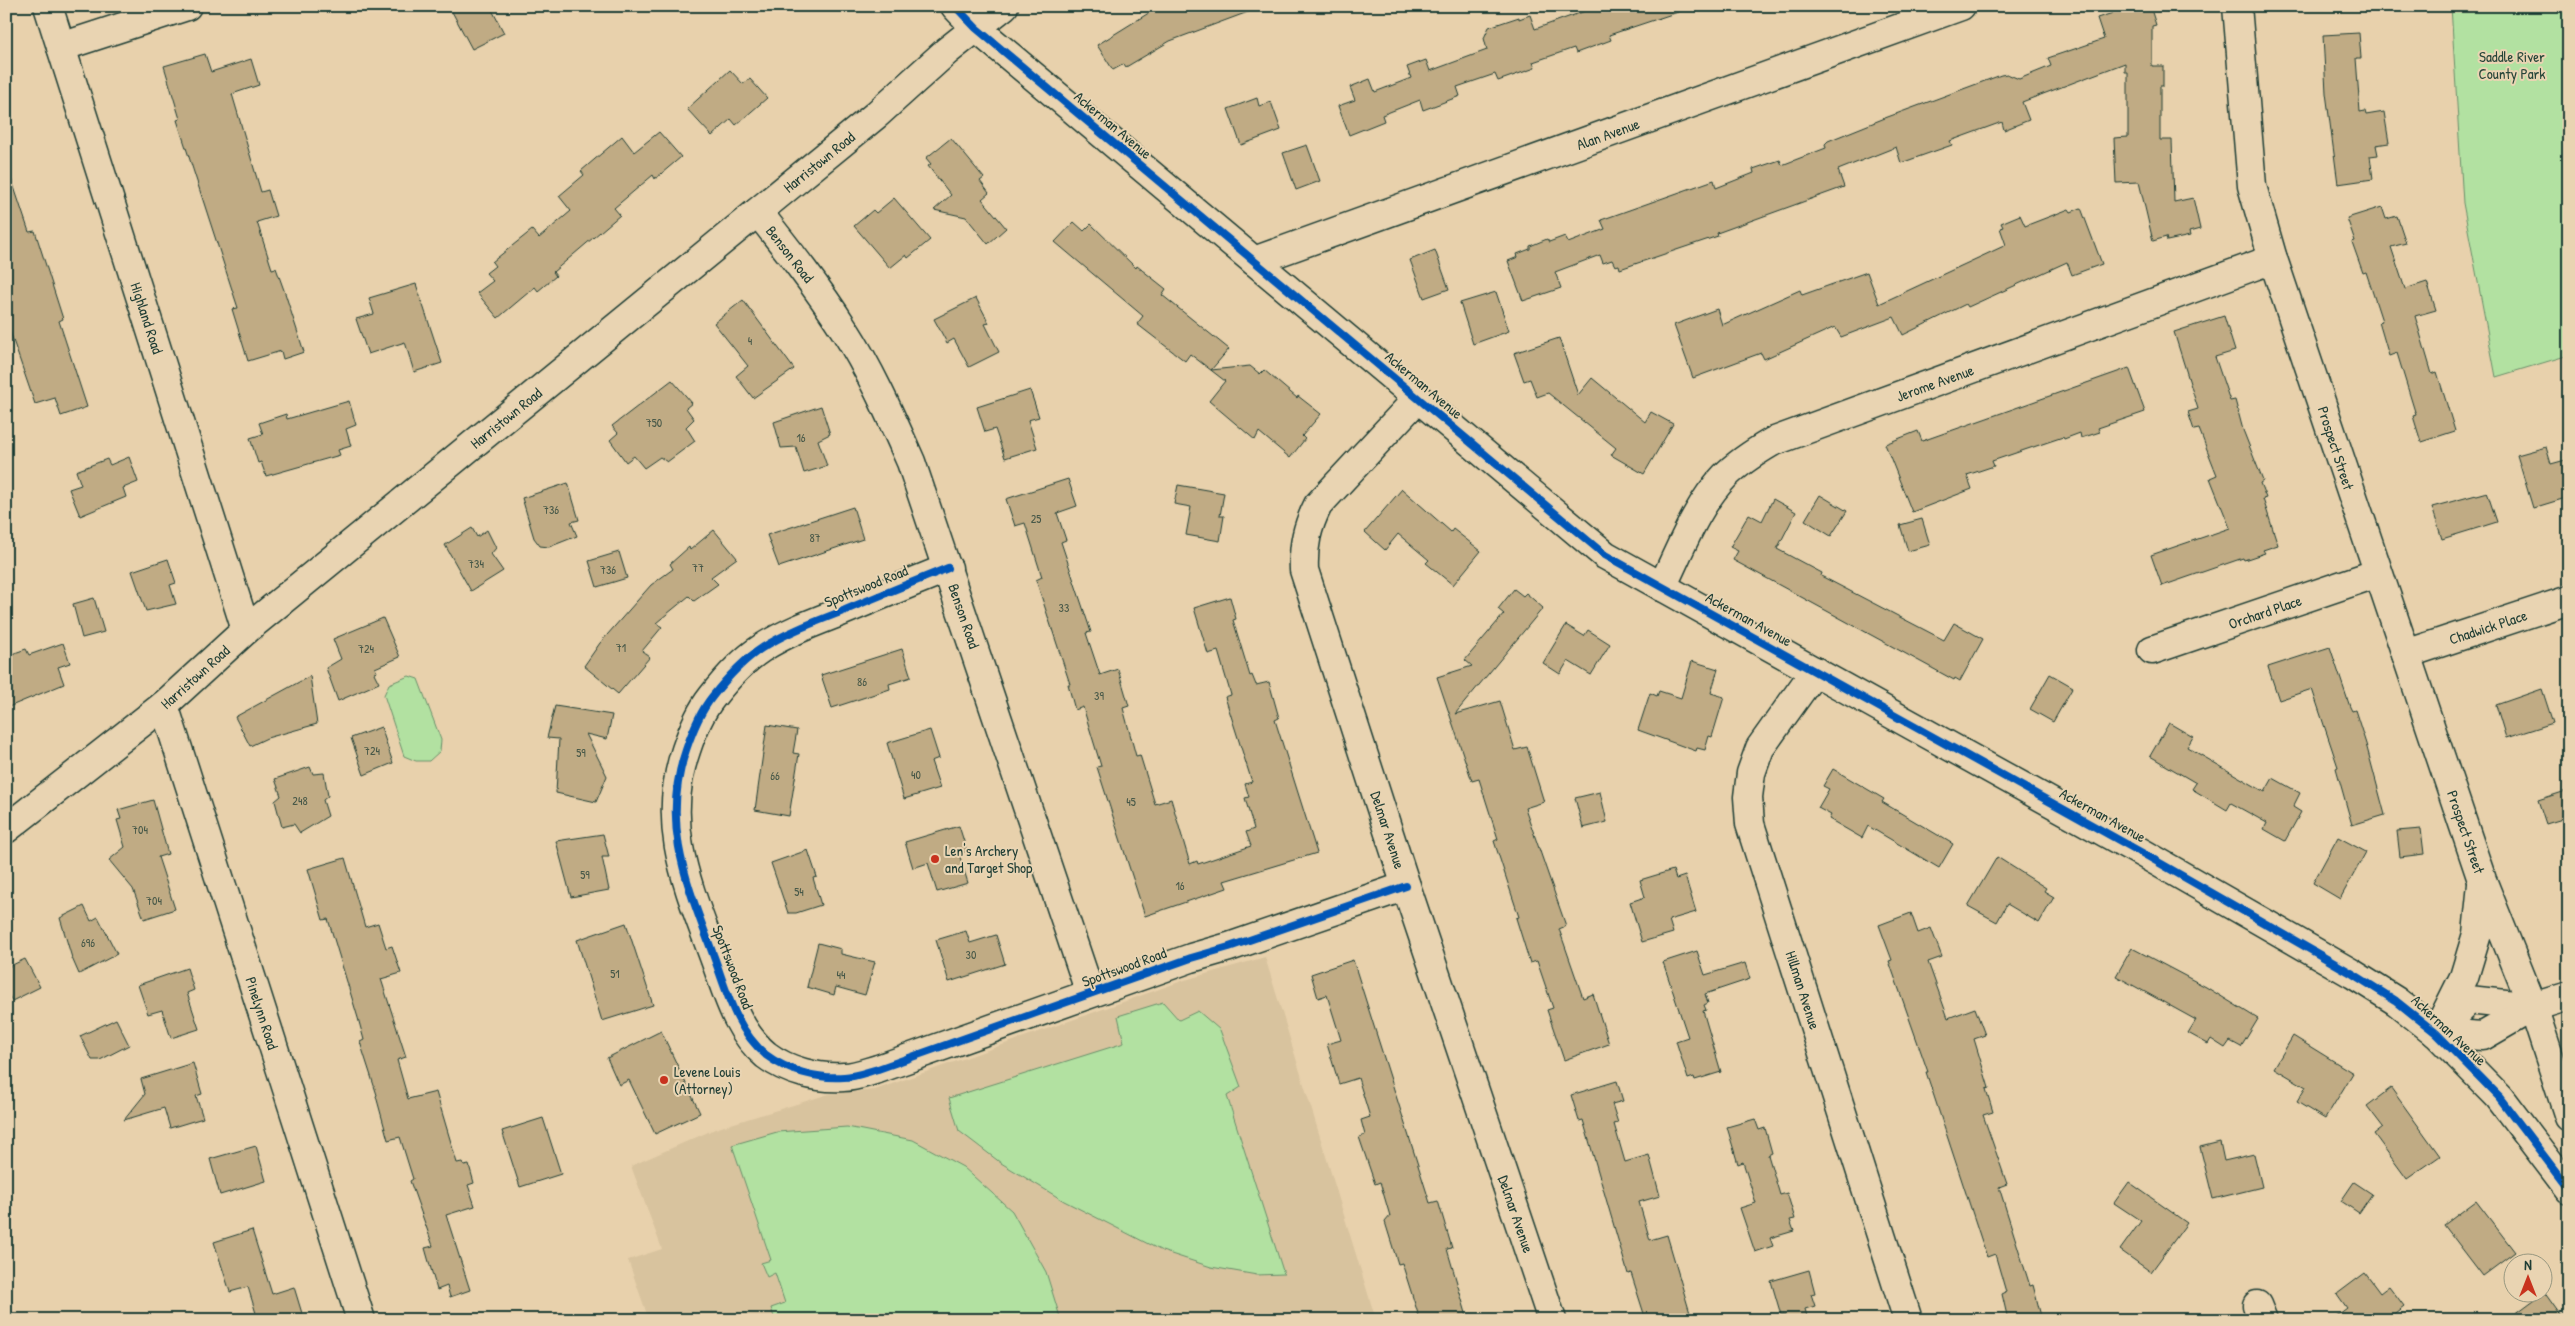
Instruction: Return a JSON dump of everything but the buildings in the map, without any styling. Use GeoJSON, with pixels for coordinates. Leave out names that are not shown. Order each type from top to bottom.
{"type":"FeatureCollection","features":[{"type":"Feature","properties":{"kind":"street","name":"Highland Road"},"geometry":{"type":"LineString","coordinates":[[48,6],[246,630]]}},
{"type":"Feature","properties":{"kind":"street"},"geometry":{"type":"LineString","coordinates":[[61,47],[187,6]]}},
{"type":"Feature","properties":{"kind":"street","name":"Ackerman Avenue"},"geometry":{"type":"LineString","coordinates":[[955,6],[976,28],[1605,555],[2144,854],[2353,974],[2396,1001],[2436,1033],[2499,1097],[2569,1190]]}},
{"type":"Feature","properties":{"kind":"street","name":"Harristown Road"},"geometry":{"type":"LineString","coordinates":[[6,828],[164,705],[246,630],[876,115],[946,50],[1004,6]]}},
{"type":"Feature","properties":{"kind":"street","name":"Alan Avenue"},"geometry":{"type":"LineString","coordinates":[[1254,261],[1961,6]]}},
{"type":"Feature","properties":{"kind":"street","name":"Prospect Street"},"geometry":{"type":"LineString","coordinates":[[2237,6],[2252,186],[2272,259],[2482,880],[2533,1007],[2569,1117]]}},
{"type":"Feature","properties":{"kind":"street","name":"Benson Road"},"geometry":{"type":"LineString","coordinates":[[758,212],[803,269],[845,330],[881,395],[911,462],[1090,993]]}},
{"type":"Feature","properties":{"kind":"street","name":"Jerome Avenue"},"geometry":{"type":"LineString","coordinates":[[1662,587],[1704,503],[1724,477],[1744,459],[1772,442],[2272,259]]}},
{"type":"Feature","properties":{"kind":"street","name":"Delmar Avenue"},"geometry":{"type":"LineString","coordinates":[[1418,398],[1318,505],[1307,526],[1303,548],[1304,570],[1406,886],[1552,1320]]}},
{"type":"Feature","properties":{"kind":"street","name":"Spottswood Road"},"geometry":{"type":"LineString","coordinates":[[948,568],[787,633],[760,649],[733,672],[710,700],[692,734],[680,767],[675,806],[677,845],[685,879],[736,1018],[750,1039],[768,1056],[789,1068],[811,1075],[844,1078],[878,1069],[1090,993],[1406,886]]}},
{"type":"Feature","properties":{"kind":"street","name":"Orchard Place"},"geometry":{"type":"LineString","coordinates":[[2152,650],[2378,574]]}},
{"type":"Feature","properties":{"kind":"street","name":"Chadwick Place"},"geometry":{"type":"LineString","coordinates":[[2406,654],[2569,600]]}},
{"type":"Feature","properties":{"kind":"street","name":"Hillman Avenue"},"geometry":{"type":"LineString","coordinates":[[1815,671],[1760,748],[1751,773],[1748,797],[1750,824],[1908,1320]]}},
{"type":"Feature","properties":{"kind":"street","name":"Pinelynn Road"},"geometry":{"type":"LineString","coordinates":[[164,705],[361,1320]]}},
{"type":"Feature","properties":{"kind":"street","name":"Prospect Street"},"geometry":{"type":"LineString","coordinates":[[2436,1033],[2464,977],[2477,934],[2482,880]]}},
{"type":"Feature","properties":{"kind":"street"},"geometry":{"type":"LineString","coordinates":[[2436,1033],[2469,1000],[2533,1007],[2569,996]]}},
{"type":"Feature","properties":{"kind":"shaded area"},"geometry":{"type":"Polygon","coordinates":[[[1265,957],[1376,1320],[649,1320],[628,1260],[662,1249],[631,1166],[715,1129],[829,1094],[875,1090],[1185,980],[1265,957]]]}},
{"type":"Feature","properties":{"kind":"green space","name":"Saddle River County Park"},"geometry":{"type":"Polygon","coordinates":[[[2451,6],[2569,6],[2569,355],[2496,377],[2463,203],[2451,6]]]}},
{"type":"Feature","properties":{"kind":"green space"},"geometry":{"type":"Polygon","coordinates":[[[409,676],[418,679],[441,740],[440,751],[429,761],[416,761],[404,756],[384,695],[389,684],[409,676]]]}},
{"type":"Feature","properties":{"kind":"green space"},"geometry":{"type":"Polygon","coordinates":[[[1163,1002],[1179,1020],[1198,1011],[1220,1030],[1241,1087],[1227,1096],[1284,1274],[1257,1275],[1211,1267],[1162,1251],[1064,1201],[1001,1163],[959,1131],[949,1098],[1124,1043],[1118,1016],[1163,1002]]]}},
{"type":"Feature","properties":{"kind":"green space"},"geometry":{"type":"Polygon","coordinates":[[[847,1127],[913,1140],[963,1167],[1012,1211],[1046,1272],[1060,1317],[1050,1320],[775,1320],[771,1308],[785,1303],[775,1273],[767,1277],[761,1263],[771,1260],[732,1145],[777,1132],[847,1127]]]}},
{"type":"Feature","properties":{"kind":"cycle path"},"geometry":{"type":"LineString","coordinates":[[955,6],[976,28],[1605,555],[2144,854],[2353,974],[2396,1001],[2436,1033],[2499,1097],[2569,1189]]}},
{"type":"Feature","properties":{"kind":"cycle path"},"geometry":{"type":"LineString","coordinates":[[948,568],[801,628],[762,648],[741,664],[717,690],[697,722],[686,750],[679,778],[676,804],[680,855],[687,880],[734,1010],[747,1034],[774,1061],[793,1070],[824,1077],[848,1077],[861,1074],[1191,958],[1229,947],[1406,886]]}},
{"type":"Feature","properties":{"kind":"place","name":"Len's Archery and Target Shop"},"geometry":{"type":"Point","coordinates":[935,859]}},
{"type":"Feature","properties":{"kind":"place","name":"Levene Louis (Attorney)"},"geometry":{"type":"Point","coordinates":[664,1080]}}]}
